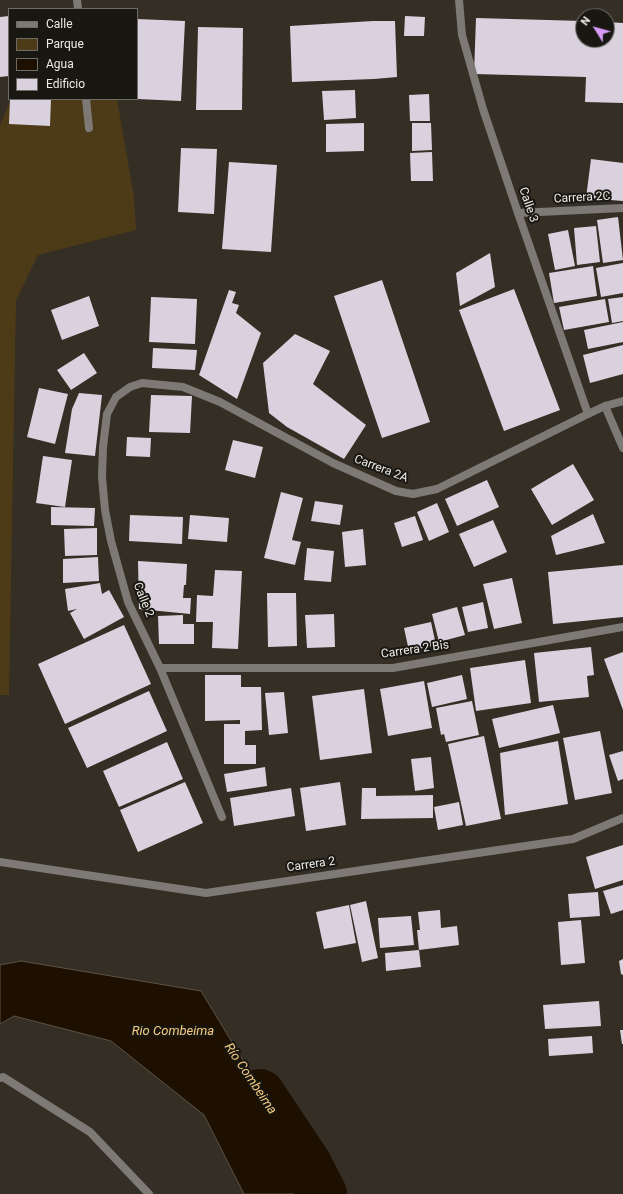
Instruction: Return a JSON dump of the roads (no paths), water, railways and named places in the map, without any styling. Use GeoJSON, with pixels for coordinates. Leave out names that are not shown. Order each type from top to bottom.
{"type":"FeatureCollection","features":[{"type":"Feature","properties":{"kind":"street","name":"Calle 3"},"geometry":{"type":"LineString","coordinates":[[458,0],[462,35],[483,109],[588,414]]}},
{"type":"Feature","properties":{"kind":"street"},"geometry":{"type":"LineString","coordinates":[[86,100],[89,128]]}},
{"type":"Feature","properties":{"kind":"street","name":"Carrera 2C"},"geometry":{"type":"LineString","coordinates":[[518,213],[623,208]]}},
{"type":"Feature","properties":{"kind":"street","name":"Carrera 2A"},"geometry":{"type":"LineString","coordinates":[[130,387],[142,382],[183,387],[220,402],[333,463],[396,491],[413,494],[437,489],[588,414],[605,406],[623,401]]}},
{"type":"Feature","properties":{"kind":"street","name":"Calle 2"},"geometry":{"type":"LineString","coordinates":[[130,387],[116,397],[107,414],[102,469],[105,510],[111,541],[128,602],[160,668],[222,817]]}},
{"type":"Feature","properties":{"kind":"street"},"geometry":{"type":"LineString","coordinates":[[605,406],[623,448]]}},
{"type":"Feature","properties":{"kind":"street","name":"Carrera 2 Bis"},"geometry":{"type":"LineString","coordinates":[[160,668],[393,668],[623,627]]}},
{"type":"Feature","properties":{"kind":"street","name":"Carrera 2"},"geometry":{"type":"LineString","coordinates":[[0,862],[206,893],[573,839],[623,818]]}},
{"type":"Feature","properties":{"kind":"street"},"geometry":{"type":"LineString","coordinates":[[0,1078],[3,1077],[90,1132],[148,1194]]}},
{"type":"Feature","properties":{"kind":"water","name":"Rio Combeima"},"geometry":{"type":"Polygon","coordinates":[[[21,961],[201,991],[324,1194],[244,1194],[204,1115],[111,1041],[14,1016],[0,1024],[0,965],[21,961]]]}},
{"type":"Feature","properties":{"kind":"waterway","name":"Río Combeima"},"geometry":{"type":"LineString","coordinates":[[260,1094],[306,1163],[322,1194]]}}]}
